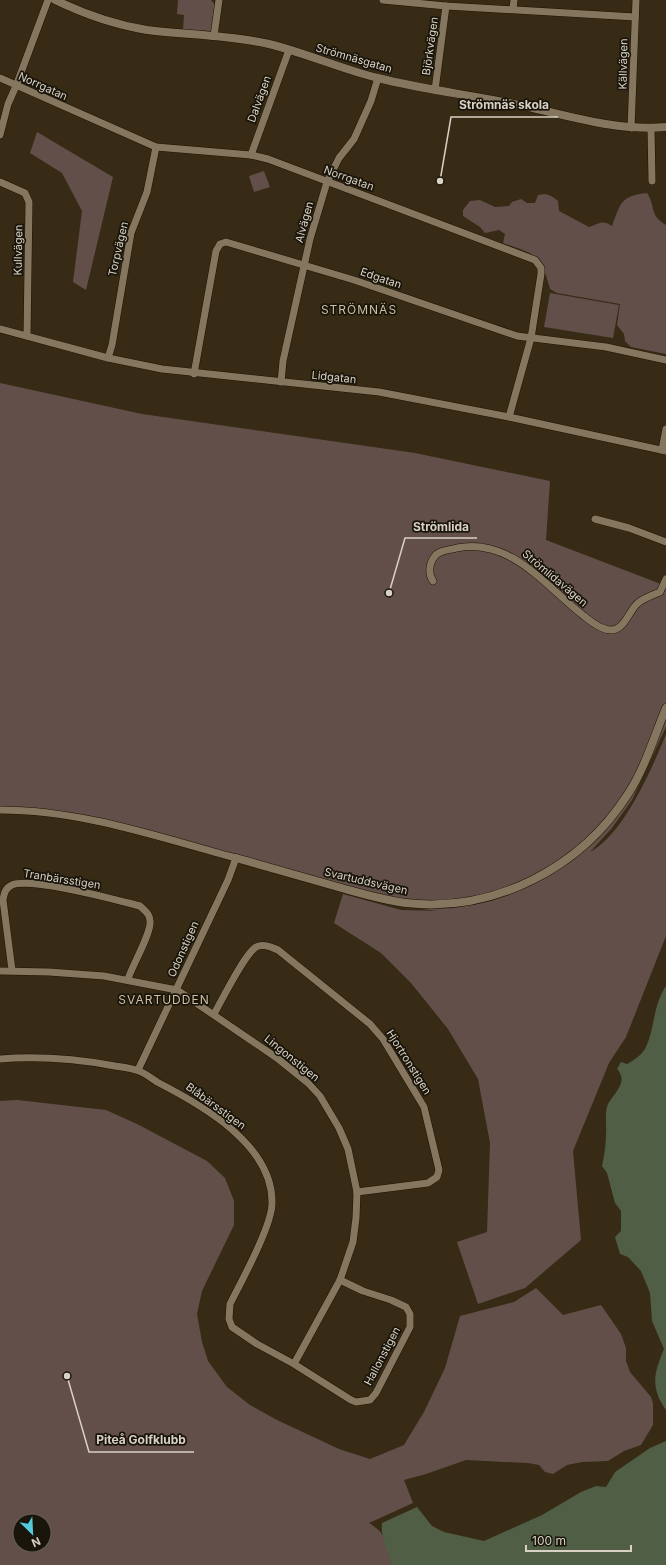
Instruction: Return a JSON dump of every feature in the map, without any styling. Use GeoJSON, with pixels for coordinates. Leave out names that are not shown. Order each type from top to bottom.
{"type":"FeatureCollection","features":[{"type":"Feature","properties":{"kind":"street"},"geometry":{"type":"LineString","coordinates":[[0,135],[8,104],[48,0]]}},
{"type":"Feature","properties":{"kind":"street","name":"Strömnäsgatan"},"geometry":{"type":"LineString","coordinates":[[54,0],[79,11],[126,26],[163,32],[247,40],[289,50],[378,78],[531,107],[603,124],[631,128],[666,127]]}},
{"type":"Feature","properties":{"kind":"street"},"geometry":{"type":"LineString","coordinates":[[214,36],[219,0]]}},
{"type":"Feature","properties":{"kind":"street"},"geometry":{"type":"LineString","coordinates":[[383,0],[446,6],[635,17]]}},
{"type":"Feature","properties":{"kind":"street"},"geometry":{"type":"LineString","coordinates":[[513,9],[514,0]]}},
{"type":"Feature","properties":{"kind":"street","name":"Källvägen"},"geometry":{"type":"LineString","coordinates":[[631,128],[636,0]]}},
{"type":"Feature","properties":{"kind":"street","name":"Björkvägen"},"geometry":{"type":"LineString","coordinates":[[435,90],[446,6]]}},
{"type":"Feature","properties":{"kind":"street","name":"Dalvägen"},"geometry":{"type":"LineString","coordinates":[[251,155],[289,50]]}},
{"type":"Feature","properties":{"kind":"street","name":"Norrgatan"},"geometry":{"type":"LineString","coordinates":[[0,78],[156,147],[251,155],[535,260],[541,268],[541,274],[530,338],[509,417]]}},
{"type":"Feature","properties":{"kind":"street","name":"Alvägen"},"geometry":{"type":"LineString","coordinates":[[281,382],[283,361],[310,239],[327,182],[339,158],[354,139],[371,101],[378,78]]}},
{"type":"Feature","properties":{"kind":"street"},"geometry":{"type":"LineString","coordinates":[[651,128],[652,181]]}},
{"type":"Feature","properties":{"kind":"street","name":"Torpvägen"},"geometry":{"type":"LineString","coordinates":[[108,358],[113,339],[131,234],[149,187],[156,147]]}},
{"type":"Feature","properties":{"kind":"street","name":"Kullvägen"},"geometry":{"type":"LineString","coordinates":[[0,182],[24,193],[29,202],[27,336]]}},
{"type":"Feature","properties":{"kind":"street","name":"Edgatan"},"geometry":{"type":"LineString","coordinates":[[194,374],[216,251],[220,244],[226,242],[233,242],[305,264],[496,329],[530,338],[606,347],[666,360]]}},
{"type":"Feature","properties":{"kind":"street","name":"Lidgatan"},"geometry":{"type":"LineString","coordinates":[[0,329],[108,358],[162,370],[379,392],[509,417],[664,450]]}},
{"type":"Feature","properties":{"kind":"street"},"geometry":{"type":"LineString","coordinates":[[664,450],[666,429]]}},
{"type":"Feature","properties":{"kind":"street"},"geometry":{"type":"LineString","coordinates":[[596,519],[629,528],[666,542]]}},
{"type":"Feature","properties":{"kind":"street","name":"Strömlidavägen"},"geometry":{"type":"LineString","coordinates":[[434,581],[430,577],[430,568],[435,555],[440,552],[463,547],[480,547],[498,550],[511,556],[526,567],[588,620],[603,628],[611,630],[624,622],[640,602],[660,592],[666,580]]}},
{"type":"Feature","properties":{"kind":"street","name":"Svartuddsvägen"},"geometry":{"type":"LineString","coordinates":[[0,810],[47,812],[96,820],[368,895],[406,903],[439,904],[466,902],[517,887],[552,869],[580,850],[599,832],[612,816],[638,776],[666,708]]}},
{"type":"Feature","properties":{"kind":"street","name":"Odonstigen"},"geometry":{"type":"LineString","coordinates":[[138,1070],[177,990],[236,858]]}},
{"type":"Feature","properties":{"kind":"street","name":"Tranbärsstigen"},"geometry":{"type":"LineString","coordinates":[[12,970],[3,900],[5,891],[10,886],[25,883],[81,891],[140,906],[148,913],[150,928],[128,979]]}},
{"type":"Feature","properties":{"kind":"street","name":"Hjortronstigen"},"geometry":{"type":"LineString","coordinates":[[214,1014],[229,986],[248,957],[257,947],[264,945],[278,950],[370,1024],[383,1039],[424,1107],[440,1170],[437,1177],[428,1183],[357,1192]]}},
{"type":"Feature","properties":{"kind":"street","name":"Lingonstigen"},"geometry":{"type":"LineString","coordinates":[[0,971],[12,970],[80,974],[128,979],[159,988],[177,990],[214,1014],[295,1072],[320,1096],[340,1128],[348,1149],[357,1192],[356,1218],[353,1242],[340,1280],[294,1364]]}},
{"type":"Feature","properties":{"kind":"street","name":"Blåbärsstigen"},"geometry":{"type":"LineString","coordinates":[[0,1059],[67,1060],[138,1070],[177,1092],[236,1133],[258,1157],[267,1172],[271,1189],[272,1204],[269,1220],[230,1304],[229,1319],[232,1327],[257,1344],[294,1364]]}},
{"type":"Feature","properties":{"kind":"street","name":"Hallonstigen"},"geometry":{"type":"LineString","coordinates":[[294,1364],[350,1400],[356,1402],[370,1400],[376,1393],[410,1327],[410,1314],[406,1307],[392,1300],[363,1291],[340,1280]]}},
{"type":"Feature","properties":{"kind":"shaded area"},"geometry":{"type":"Polygon","coordinates":[[[178,0],[211,0],[216,6],[213,31],[183,30],[184,15],[177,14],[178,0]]]}},
{"type":"Feature","properties":{"kind":"shaded area"},"geometry":{"type":"Polygon","coordinates":[[[37,132],[113,177],[86,290],[73,282],[82,211],[62,173],[30,153],[37,132]]]}},
{"type":"Feature","properties":{"kind":"shaded area"},"geometry":{"type":"Polygon","coordinates":[[[264,171],[270,187],[254,192],[249,176],[264,171]]]}},
{"type":"Feature","properties":{"kind":"shaded area"},"geometry":{"type":"Polygon","coordinates":[[[647,193],[657,218],[666,225],[666,354],[631,347],[625,341],[624,334],[617,325],[620,304],[557,293],[550,289],[544,268],[536,257],[523,250],[503,243],[505,234],[499,230],[485,233],[480,227],[463,216],[463,210],[470,201],[480,200],[495,207],[509,206],[512,202],[521,199],[527,203],[535,203],[538,195],[546,194],[558,201],[559,211],[589,227],[603,222],[612,226],[620,206],[627,198],[638,194],[647,193]]]}},
{"type":"Feature","properties":{"kind":"shaded area"},"geometry":{"type":"Polygon","coordinates":[[[550,293],[619,305],[613,338],[544,327],[550,293]]]}},
{"type":"Feature","properties":{"kind":"shaded area"},"geometry":{"type":"Polygon","coordinates":[[[0,383],[142,414],[415,453],[550,481],[546,540],[666,586],[666,727],[632,800],[612,828],[590,852],[614,831],[625,816],[645,782],[666,734],[666,936],[626,1037],[609,1063],[573,1151],[581,1240],[525,1288],[478,1304],[457,1242],[487,1232],[490,1143],[478,1079],[448,1029],[411,983],[381,953],[334,923],[343,894],[401,910],[437,911],[423,909],[399,901],[124,826],[0,809],[0,383]]]}},
{"type":"Feature","properties":{"kind":"shaded area"},"geometry":{"type":"Polygon","coordinates":[[[666,986],[666,1410],[658,1394],[655,1380],[658,1365],[664,1349],[652,1321],[650,1293],[641,1271],[628,1257],[620,1254],[615,1237],[621,1231],[621,1211],[615,1203],[607,1173],[602,1166],[606,1143],[607,1108],[608,1104],[617,1092],[622,1078],[617,1069],[621,1062],[627,1064],[638,1057],[645,1050],[651,1032],[656,1008],[666,986]]]}},
{"type":"Feature","properties":{"kind":"shaded area"},"geometry":{"type":"Polygon","coordinates":[[[17,1100],[106,1110],[137,1124],[207,1161],[225,1178],[234,1201],[234,1225],[202,1291],[197,1314],[202,1342],[208,1361],[227,1387],[250,1405],[277,1420],[339,1449],[370,1459],[404,1445],[424,1412],[445,1368],[460,1316],[514,1302],[536,1288],[563,1315],[601,1305],[621,1334],[626,1348],[626,1361],[630,1372],[651,1397],[653,1403],[653,1425],[641,1445],[624,1451],[608,1461],[582,1462],[567,1465],[553,1474],[545,1472],[539,1465],[528,1463],[466,1460],[404,1480],[413,1503],[369,1523],[383,1535],[388,1550],[391,1563],[390,1565],[0,1565],[0,1101],[17,1100]]]}},
{"type":"Feature","properties":{"kind":"shaded area"},"geometry":{"type":"Polygon","coordinates":[[[666,1441],[666,1565],[390,1565],[391,1563],[382,1533],[382,1523],[417,1507],[432,1526],[444,1532],[484,1541],[542,1515],[581,1492],[596,1486],[606,1487],[615,1472],[650,1448],[666,1441]]]}},
{"type":"Feature","properties":{"kind":"place","name":"Strömnäs skola"},"geometry":{"type":"Point","coordinates":[440,181]}},
{"type":"Feature","properties":{"kind":"place","name":"Strömlida"},"geometry":{"type":"Point","coordinates":[389,593]}},
{"type":"Feature","properties":{"kind":"place","name":"Piteå Golfklubb"},"geometry":{"type":"Point","coordinates":[67,1376]}},
{"type":"Feature","properties":{"kind":"district","name":"STRÖMNÄS"},"geometry":{"type":"Point","coordinates":[359,309]}},
{"type":"Feature","properties":{"kind":"district","name":"SVARTUDDEN"},"geometry":{"type":"Point","coordinates":[164,999]}}]}
